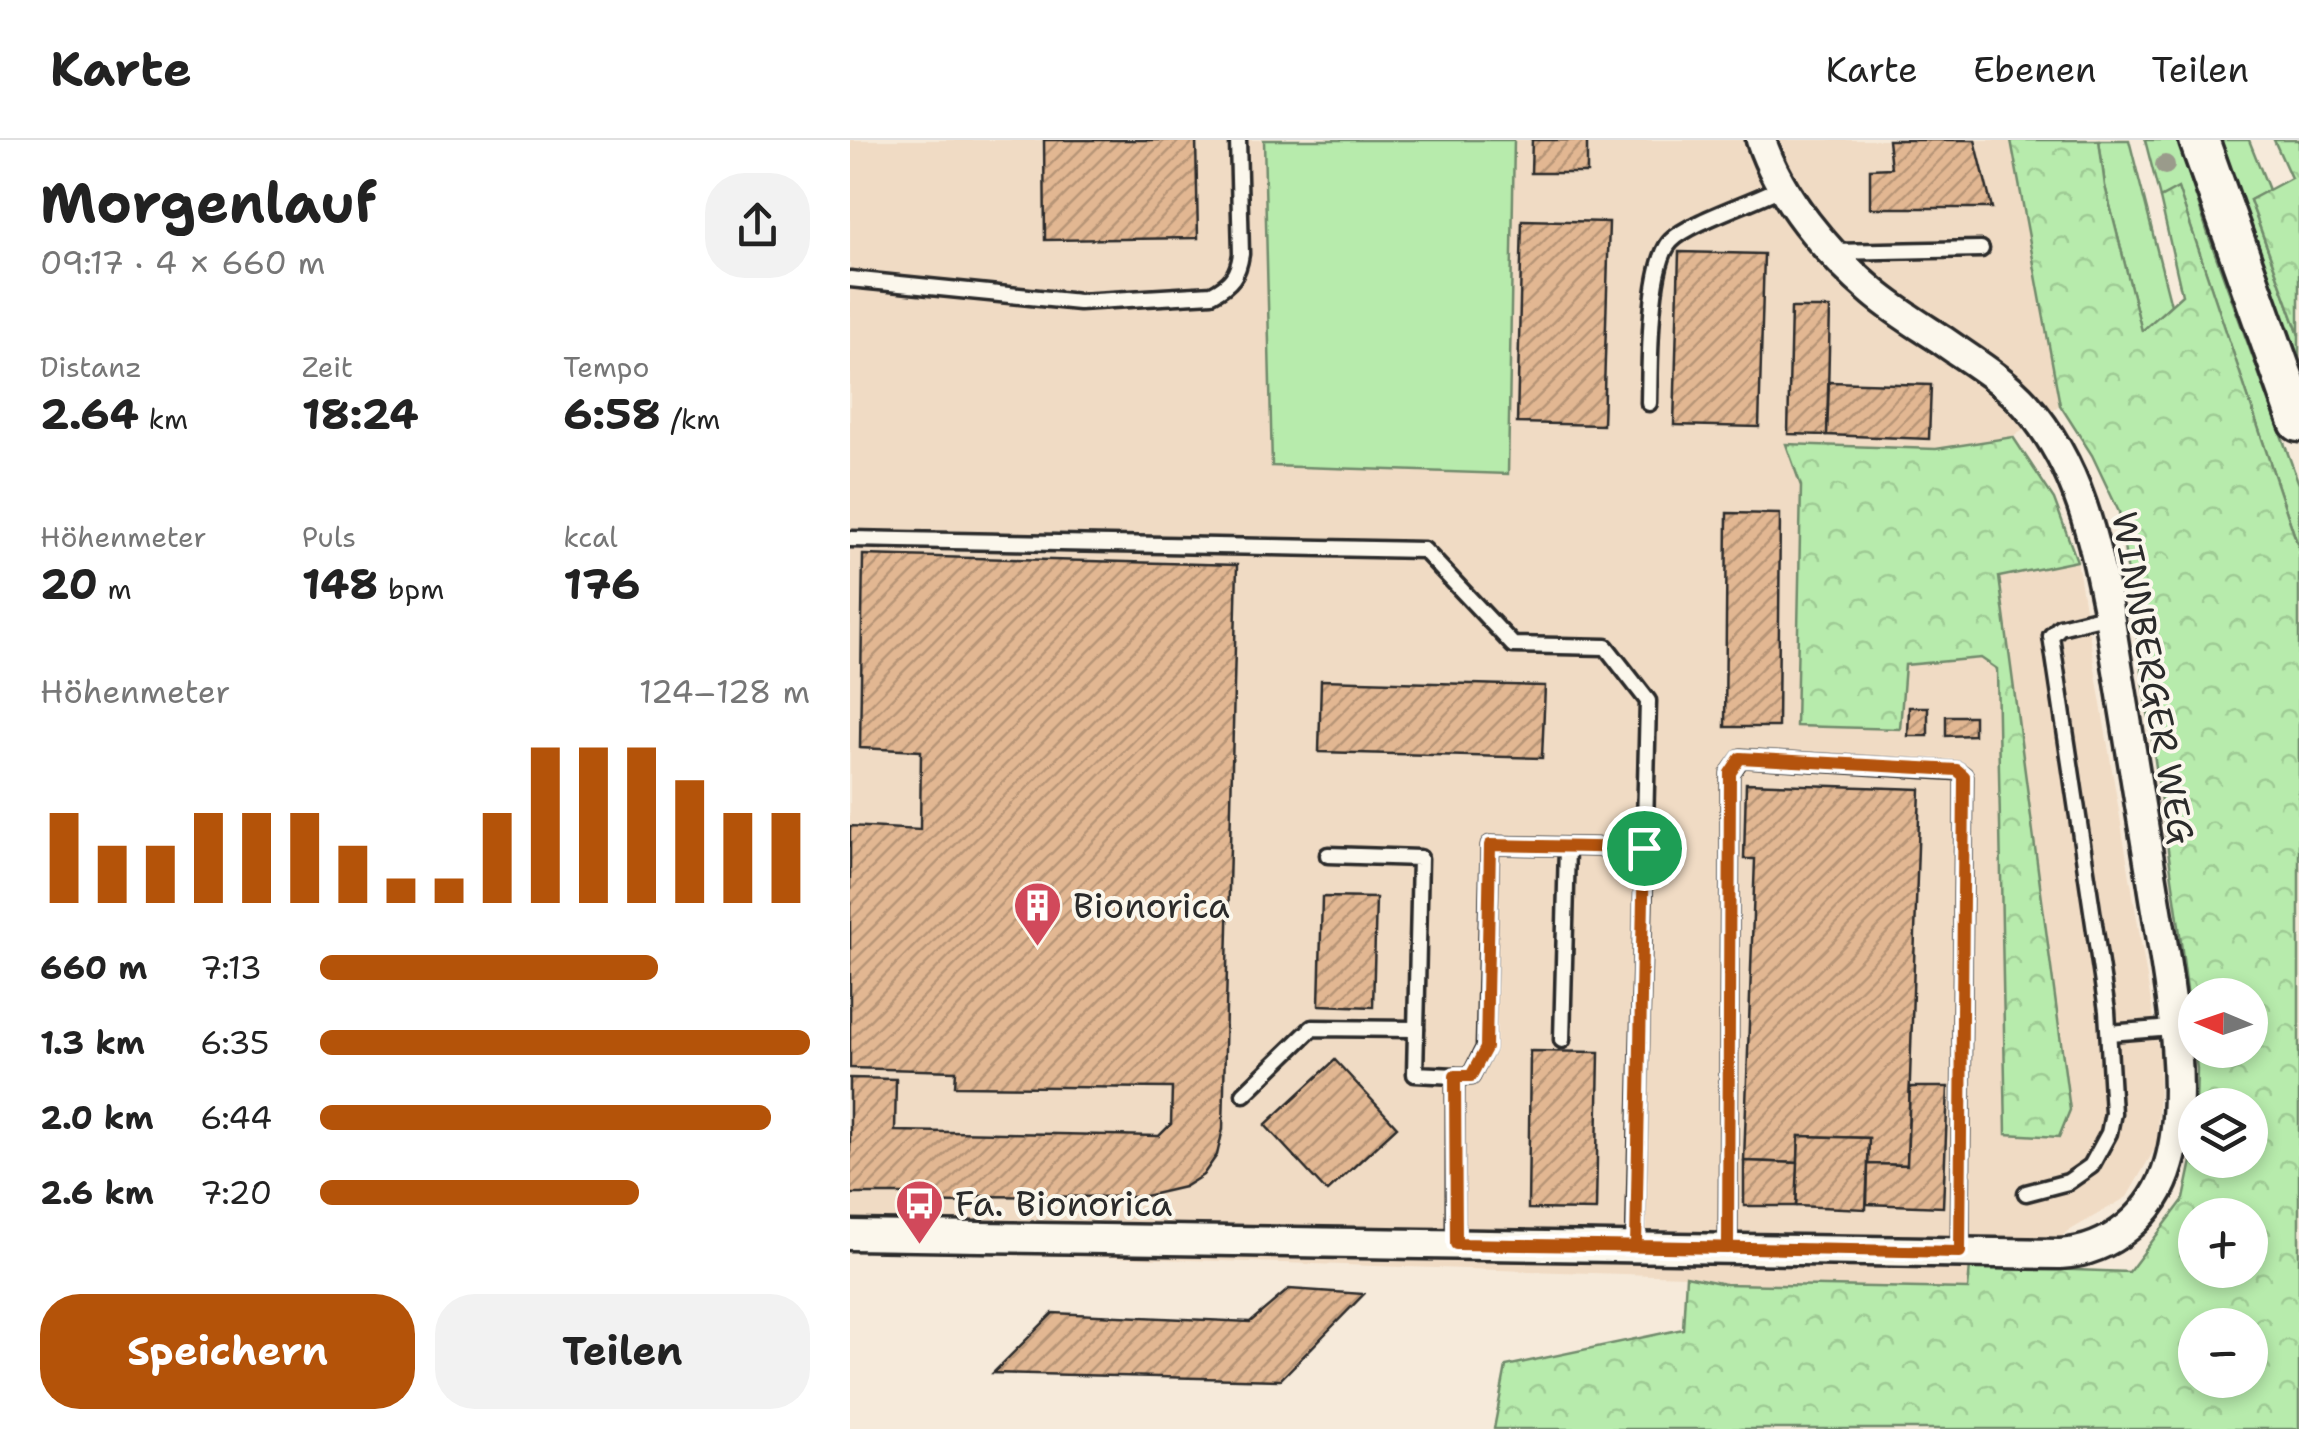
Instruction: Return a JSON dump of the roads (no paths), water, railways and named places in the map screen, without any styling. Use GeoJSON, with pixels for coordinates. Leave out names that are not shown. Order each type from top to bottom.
{"type":"FeatureCollection","features":[{"type":"Feature","properties":{"kind":"main road"},"geometry":{"type":"LineString","coordinates":[[2199,140],[2299,422]]}},
{"type":"Feature","properties":{"kind":"street","name":"WINNBERGER WEG"},"geometry":{"type":"LineString","coordinates":[[1761,140],[1784,186],[1832,252],[1874,293],[2003,384],[2048,433],[2077,486],[2099,562],[2109,615],[2163,947],[2172,1028],[2177,1121],[2165,1178],[2129,1226],[2096,1247],[2077,1253],[1960,1252]]}},
{"type":"Feature","properties":{"kind":"street"},"geometry":{"type":"LineString","coordinates":[[850,1235],[1960,1252]]}},
{"type":"Feature","properties":{"kind":"lane"},"geometry":{"type":"LineString","coordinates":[[850,278],[1079,302],[1212,294],[1230,285],[1239,271],[1238,140]]}},
{"type":"Feature","properties":{"kind":"lane"},"geometry":{"type":"LineString","coordinates":[[1648,403],[1654,304],[1660,264],[1670,242],[1710,219],[1756,202],[1784,186]]}},
{"type":"Feature","properties":{"kind":"lane"},"geometry":{"type":"LineString","coordinates":[[1832,252],[1981,249]]}},
{"type":"Feature","properties":{"kind":"lane"},"geometry":{"type":"LineString","coordinates":[[850,538],[1424,550],[1514,646],[1606,647],[1648,700],[1636,1246]]}},
{"type":"Feature","properties":{"kind":"lane"},"geometry":{"type":"LineString","coordinates":[[2026,1193],[2079,1176],[2101,1152],[2113,1113],[2109,1034],[2051,636],[2060,627],[2109,615]]}},
{"type":"Feature","properties":{"kind":"lane"},"geometry":{"type":"LineString","coordinates":[[1728,1248],[1730,773],[1740,758],[1957,770],[1964,776],[1960,1252]]}},
{"type":"Feature","properties":{"kind":"lane"},"geometry":{"type":"LineString","coordinates":[[1328,854],[1420,858],[1414,1074],[1471,1076],[1486,1048],[1490,845],[1644,848]]}},
{"type":"Feature","properties":{"kind":"lane"},"geometry":{"type":"LineString","coordinates":[[1562,1040],[1567,846]]}},
{"type":"Feature","properties":{"kind":"lane"},"geometry":{"type":"LineString","coordinates":[[1244,1094],[1312,1028],[1416,1029]]}},
{"type":"Feature","properties":{"kind":"lane"},"geometry":{"type":"LineString","coordinates":[[2109,1034],[2172,1028]]}},
{"type":"Feature","properties":{"kind":"lane"},"geometry":{"type":"LineString","coordinates":[[1455,1076],[1456,1244]]}},
{"type":"Feature","properties":{"kind":"place","name":"Bionorica"},"geometry":{"type":"Point","coordinates":[1038,948]}},
{"type":"Feature","properties":{"kind":"place","name":"Fa. Bionorica"},"geometry":{"type":"Point","coordinates":[920,1246]}}]}
